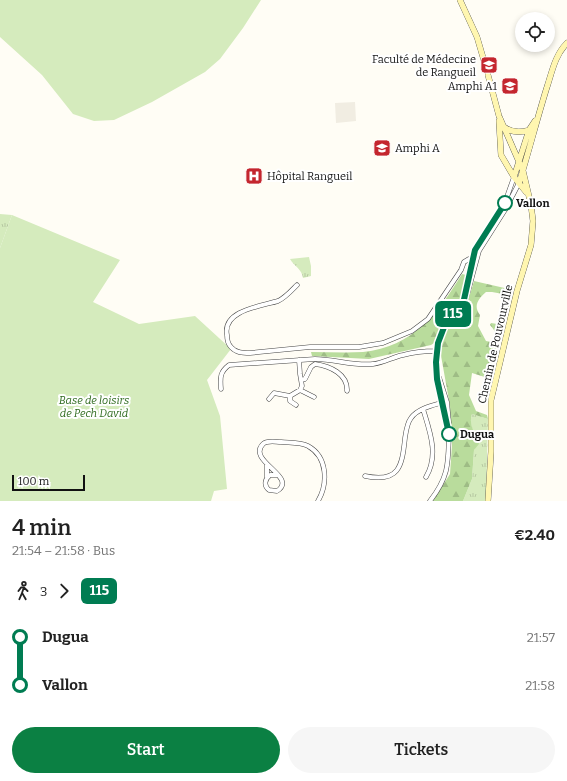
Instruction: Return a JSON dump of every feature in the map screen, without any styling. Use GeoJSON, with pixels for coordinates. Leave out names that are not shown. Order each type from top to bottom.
{"type":"FeatureCollection","features":[{"type":"Feature","properties":{"kind":"street"},"geometry":{"type":"LineString","coordinates":[[460,0],[477,37],[499,116]]}},
{"type":"Feature","properties":{"kind":"street"},"geometry":{"type":"LineString","coordinates":[[461,270],[473,263],[481,246],[505,210],[519,183],[536,120],[557,58],[567,43]]}},
{"type":"Feature","properties":{"kind":"street","name":"Chemin de Pouvourville"},"geometry":{"type":"LineString","coordinates":[[488,501],[491,452],[491,400],[517,291],[532,238],[533,221],[523,171],[499,116]]}},
{"type":"Feature","properties":{"kind":"street","name":"Chemin de Pouvourville"},"geometry":{"type":"LineString","coordinates":[[499,116],[501,155],[514,177],[528,194]]}},
{"type":"Feature","properties":{"kind":"street"},"geometry":{"type":"LineString","coordinates":[[430,501],[437,492],[447,471],[449,425],[445,402],[437,379],[436,369],[436,351],[440,334],[446,322],[463,304],[469,294],[475,250],[502,208],[529,130],[536,120]]}},
{"type":"Feature","properties":{"kind":"street"},"geometry":{"type":"LineString","coordinates":[[504,127],[515,132],[529,130]]}},
{"type":"Feature","properties":{"kind":"street"},"geometry":{"type":"LineString","coordinates":[[297,285],[280,300],[251,307],[231,319],[226,331],[229,344],[233,350],[242,354],[310,347],[359,347],[383,343],[412,331],[428,319],[461,270],[464,262],[469,259],[473,263]]}},
{"type":"Feature","properties":{"kind":"street"},"geometry":{"type":"LineString","coordinates":[[221,389],[220,377],[222,370],[229,365],[326,359],[359,364],[374,364],[402,355],[417,352],[436,351]]}},
{"type":"Feature","properties":{"kind":"street"},"geometry":{"type":"LineString","coordinates":[[269,399],[274,393],[290,396],[300,390],[302,386],[299,360]]}},
{"type":"Feature","properties":{"kind":"street"},"geometry":{"type":"LineString","coordinates":[[301,380],[305,379],[311,367],[315,364],[322,365],[343,376],[347,384],[347,391]]}},
{"type":"Feature","properties":{"kind":"street"},"geometry":{"type":"LineString","coordinates":[[300,390],[314,397]]}},
{"type":"Feature","properties":{"kind":"street"},"geometry":{"type":"LineString","coordinates":[[290,396],[290,401],[296,405]]}},
{"type":"Feature","properties":{"kind":"street"},"geometry":{"type":"LineString","coordinates":[[365,476],[376,478],[388,477],[397,471],[403,459],[408,422],[416,413],[423,409],[445,402]]}},
{"type":"Feature","properties":{"kind":"street"},"geometry":{"type":"LineString","coordinates":[[423,409],[432,442],[433,453],[431,466],[426,477]]}},
{"type":"Feature","properties":{"kind":"street"},"geometry":{"type":"LineString","coordinates":[[267,465],[265,486],[274,492],[280,490],[283,485],[282,479],[261,457],[260,452],[263,444],[267,442],[300,443],[308,446],[321,460],[324,469],[324,486],[318,501]]}},
{"type":"Feature","properties":{"kind":"street"},"geometry":{"type":"LineString","coordinates":[[267,477],[272,474],[278,475]]}},
{"type":"Feature","properties":{"kind":"green space"},"geometry":{"type":"Polygon","coordinates":[[[0,0],[261,0],[220,59],[205,72],[152,102],[114,120],[94,121],[73,114],[42,75],[0,37],[0,0]]]}},
{"type":"Feature","properties":{"kind":"green space"},"geometry":{"type":"Polygon","coordinates":[[[0,214],[12,215],[0,248],[0,214]]]}},
{"type":"Feature","properties":{"kind":"green space","name":"Base de loisirs de Pech David"},"geometry":{"type":"Polygon","coordinates":[[[12,215],[120,260],[93,302],[139,324],[195,316],[231,349],[207,380],[220,416],[227,489],[214,491],[211,501],[0,501],[0,248],[12,215]]]}},
{"type":"Feature","properties":{"kind":"green space"},"geometry":{"type":"Polygon","coordinates":[[[309,257],[311,276],[303,278],[300,270],[290,259],[309,257]]]}},
{"type":"Feature","properties":{"kind":"green space"},"geometry":{"type":"Polygon","coordinates":[[[462,274],[466,275],[462,298],[444,321],[434,343],[431,345],[369,359],[312,356],[311,352],[363,352],[381,349],[396,343],[422,326],[443,302],[462,274]]]}},
{"type":"Feature","properties":{"kind":"green space"},"geometry":{"type":"Polygon","coordinates":[[[474,281],[513,290],[491,379],[472,373],[469,395],[476,411],[487,415],[488,419],[472,414],[471,422],[479,444],[474,450],[472,479],[463,501],[433,501],[450,474],[452,445],[450,406],[440,350],[441,339],[450,321],[467,304],[474,281]],[[486,292],[477,303],[477,309],[480,315],[478,326],[486,341],[491,342],[496,336],[495,331],[490,325],[491,323],[499,323],[505,301],[503,294],[486,292]]]}},
{"type":"Feature","properties":{"kind":"green space"},"geometry":{"type":"Polygon","coordinates":[[[472,414],[488,419],[486,501],[463,501],[472,479],[474,450],[478,439],[472,427],[472,414]]]}},
{"type":"Feature","properties":{"kind":"shaded area"},"geometry":{"type":"Polygon","coordinates":[[[355,102],[356,121],[336,123],[335,103],[355,102]]]}},
{"type":"Feature","properties":{"kind":"bus line","name":"115"},"geometry":{"type":"LineString","coordinates":[[449,434],[437,379],[436,351],[440,334],[446,322],[463,304],[472,256],[505,203]]}},
{"type":"Feature","properties":{"kind":"place","name":"Faculté de Médecine de Rangueil"},"geometry":{"type":"Point","coordinates":[489,65]}},
{"type":"Feature","properties":{"kind":"place","name":"Amphi A1"},"geometry":{"type":"Point","coordinates":[510,86]}},
{"type":"Feature","properties":{"kind":"place","name":"Amphi A"},"geometry":{"type":"Point","coordinates":[382,148]}},
{"type":"Feature","properties":{"kind":"place","name":"Hôpital Rangueil"},"geometry":{"type":"Point","coordinates":[254,176]}},
{"type":"Feature","properties":{"kind":"place","name":"Vallon"},"geometry":{"type":"Point","coordinates":[505,203]}},
{"type":"Feature","properties":{"kind":"place","name":"Dugua"},"geometry":{"type":"Point","coordinates":[449,434]}}]}
